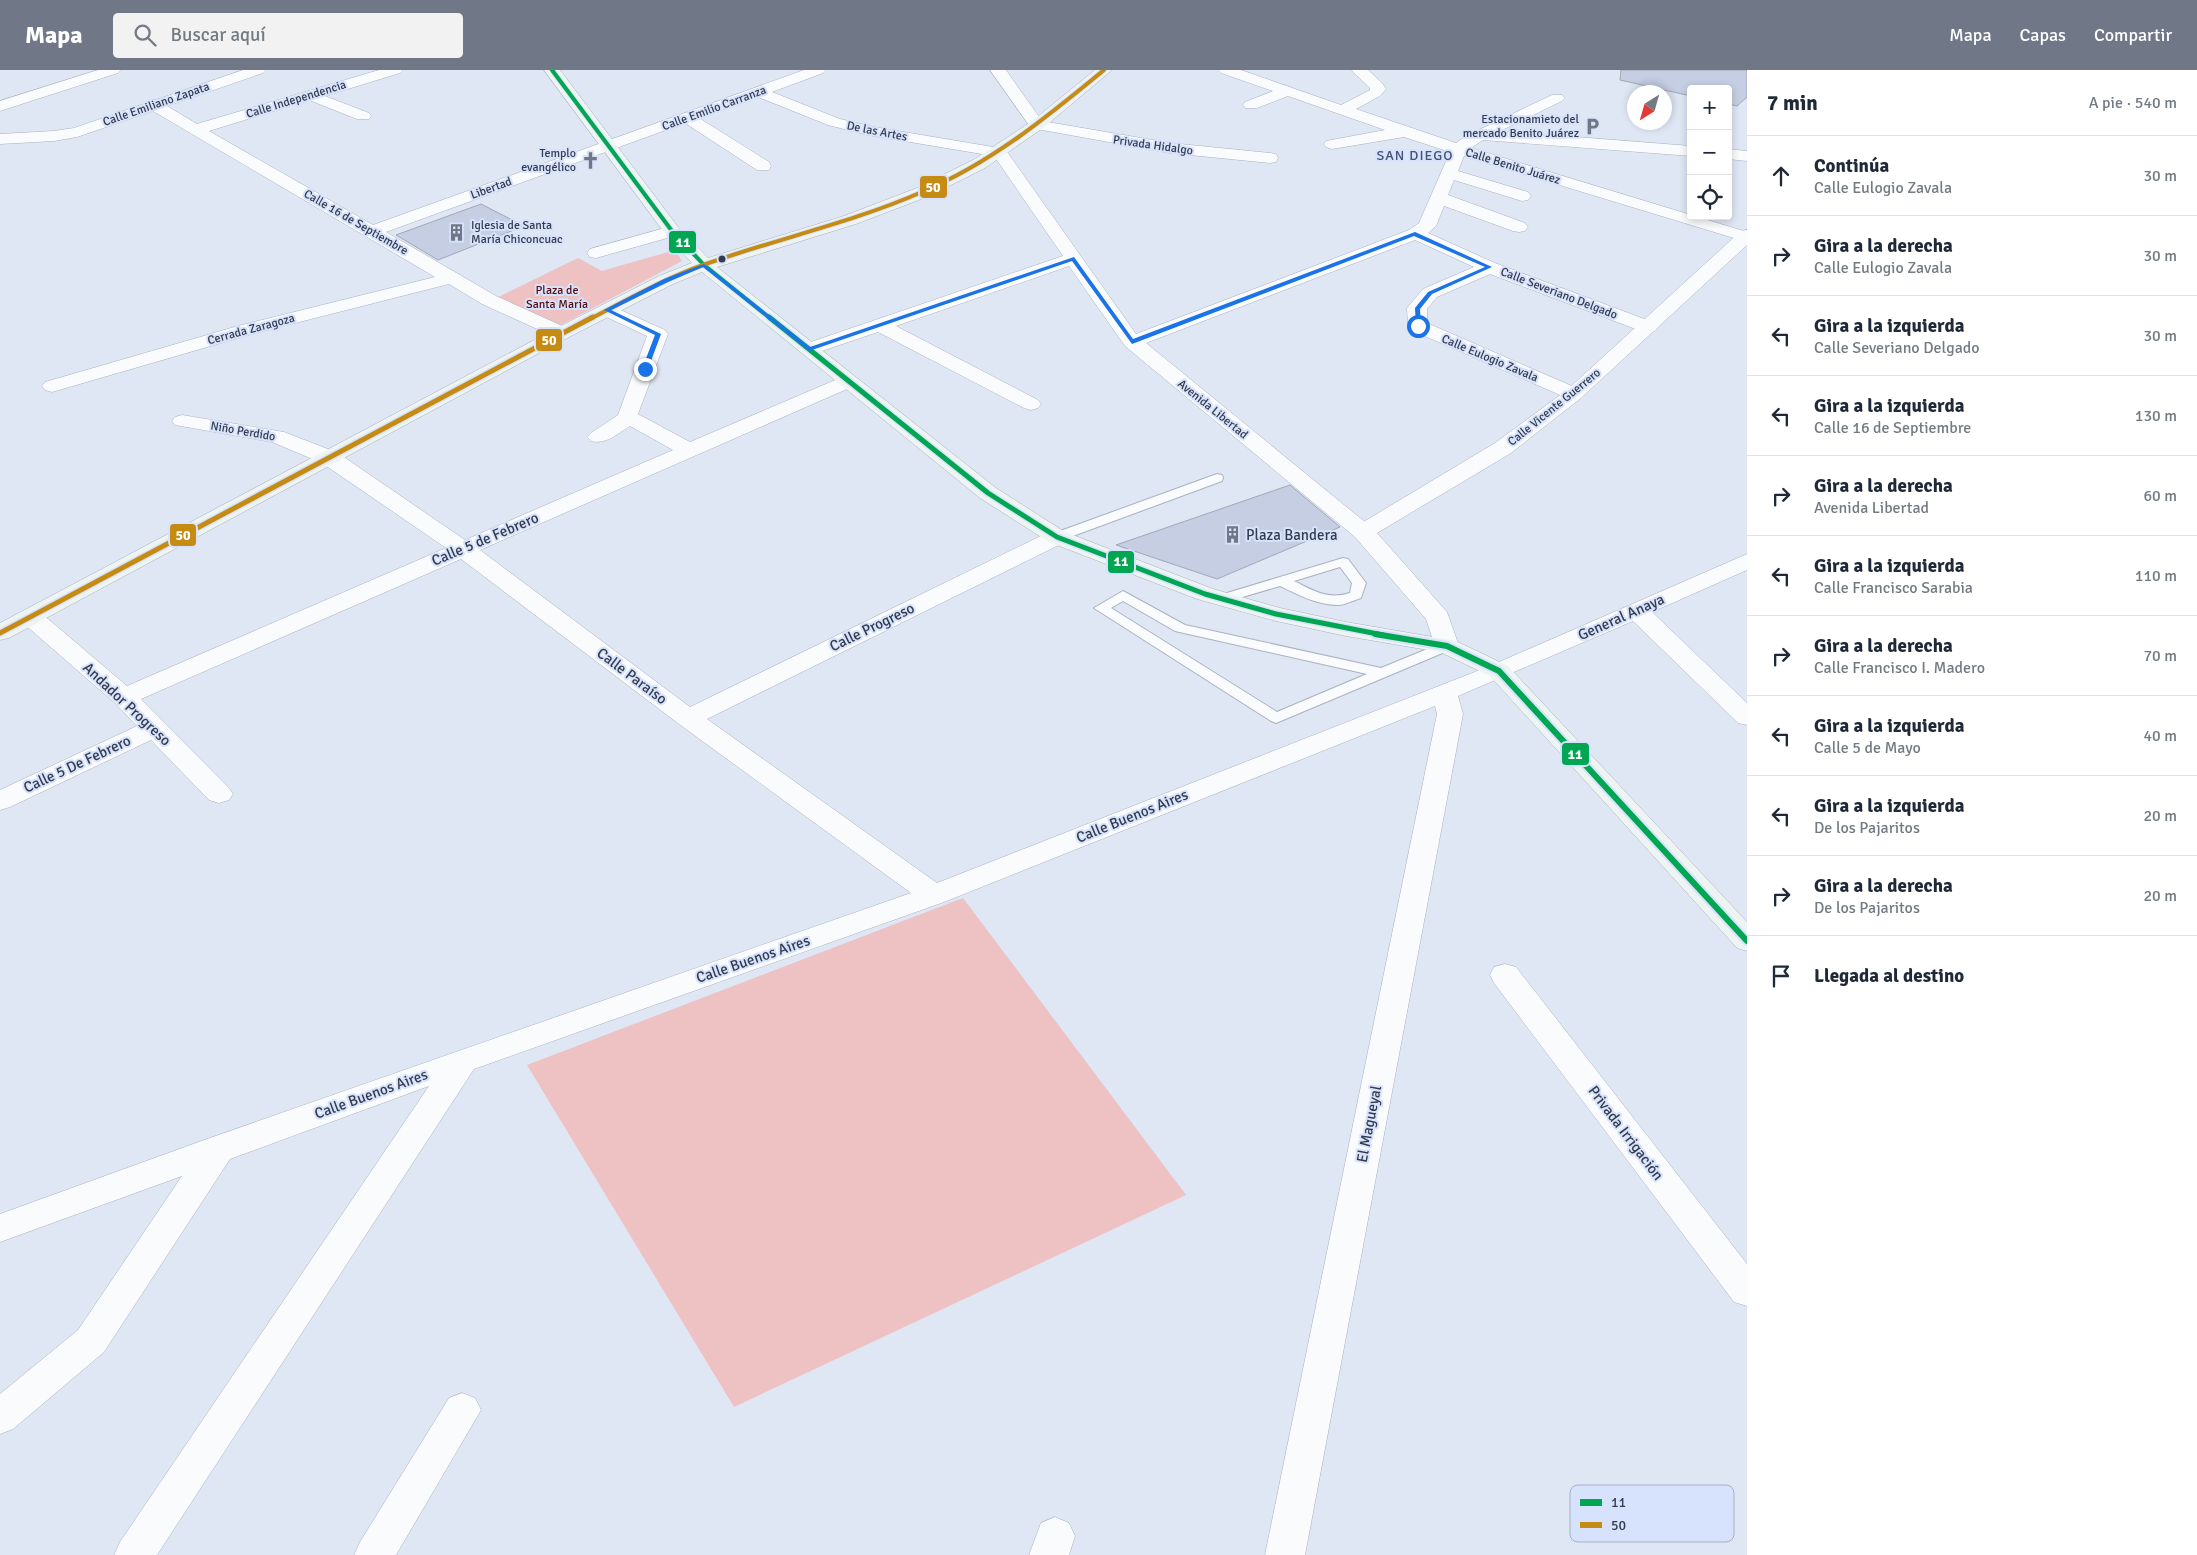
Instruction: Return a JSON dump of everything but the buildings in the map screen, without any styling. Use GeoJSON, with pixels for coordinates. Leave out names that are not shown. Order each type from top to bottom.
{"type":"FeatureCollection","features":[{"type":"Feature","properties":{"kind":"main road"},"geometry":{"type":"LineString","coordinates":[[552,70],[672,231],[704,265],[847,382],[988,493],[1057,537],[1222,599],[1276,614],[1346,629],[1447,646],[1499,671],[1747,941]]}},
{"type":"Feature","properties":{"kind":"main road"},"geometry":{"type":"LineString","coordinates":[[0,633],[32,618],[562,333],[666,280],[704,265],[850,220],[923,192],[999,152],[1037,125],[1104,70]]}},
{"type":"Feature","properties":{"kind":"street"},"geometry":{"type":"LineString","coordinates":[[0,106],[113,70]]}},
{"type":"Feature","properties":{"kind":"street","name":"Calle Emiliano Zapata"},"geometry":{"type":"LineString","coordinates":[[26,137],[54,136],[77,132],[258,70]]}},
{"type":"Feature","properties":{"kind":"street","name":"Calle Independencia"},"geometry":{"type":"LineString","coordinates":[[197,129],[395,70]]}},
{"type":"Feature","properties":{"kind":"street","name":"Calle Emilio Carranza"},"geometry":{"type":"LineString","coordinates":[[609,145],[818,70]]}},
{"type":"Feature","properties":{"kind":"street"},"geometry":{"type":"LineString","coordinates":[[998,70],[1037,125]]}},
{"type":"Feature","properties":{"kind":"street","name":"Calle Benito Juárez"},"geometry":{"type":"LineString","coordinates":[[1226,70],[1407,131],[1471,141],[1746,236]]}},
{"type":"Feature","properties":{"kind":"street"},"geometry":{"type":"LineString","coordinates":[[1343,110],[1375,93],[1378,89],[1359,70]]}},
{"type":"Feature","properties":{"kind":"street"},"geometry":{"type":"LineString","coordinates":[[1252,105],[1288,91]]}},
{"type":"Feature","properties":{"kind":"street","name":"De las Artes"},"geometry":{"type":"LineString","coordinates":[[759,92],[834,122],[874,132],[999,152]]}},
{"type":"Feature","properties":{"kind":"street"},"geometry":{"type":"LineString","coordinates":[[309,95],[363,116]]}},
{"type":"Feature","properties":{"kind":"street"},"geometry":{"type":"LineString","coordinates":[[1132,342],[1415,234],[1427,226],[1449,173],[1471,141],[1557,98]]}},
{"type":"Feature","properties":{"kind":"street","name":"Calle 16 de Septiembre"},"geometry":{"type":"LineString","coordinates":[[153,105],[489,300],[562,333]]}},
{"type":"Feature","properties":{"kind":"street"},"geometry":{"type":"LineString","coordinates":[[688,118],[763,166]]}},
{"type":"Feature","properties":{"kind":"street","name":"Privada Hidalgo"},"geometry":{"type":"LineString","coordinates":[[1037,125],[1170,148],[1270,158]]}},
{"type":"Feature","properties":{"kind":"street"},"geometry":{"type":"LineString","coordinates":[[1332,144],[1407,131]]}},
{"type":"Feature","properties":{"kind":"street"},"geometry":{"type":"LineString","coordinates":[[0,139],[26,137]]}},
{"type":"Feature","properties":{"kind":"street"},"geometry":{"type":"LineString","coordinates":[[0,144],[26,137]]}},
{"type":"Feature","properties":{"kind":"street"},"geometry":{"type":"LineString","coordinates":[[1471,141],[1687,151]]}},
{"type":"Feature","properties":{"kind":"street","name":"Libertad"},"geometry":{"type":"LineString","coordinates":[[373,231],[609,145]]}},
{"type":"Feature","properties":{"kind":"street","name":"Avenida Libertad"},"geometry":{"type":"LineString","coordinates":[[999,152],[1132,342],[1363,532],[1438,617],[1447,646]]}},
{"type":"Feature","properties":{"kind":"street"},"geometry":{"type":"LineString","coordinates":[[1732,154],[1747,156]]}},
{"type":"Feature","properties":{"kind":"street"},"geometry":{"type":"LineString","coordinates":[[1449,173],[1522,196]]}},
{"type":"Feature","properties":{"kind":"street"},"geometry":{"type":"LineString","coordinates":[[1439,198],[1520,227]]}},
{"type":"Feature","properties":{"kind":"street"},"geometry":{"type":"LineString","coordinates":[[596,253],[672,231]]}},
{"type":"Feature","properties":{"kind":"street","name":"Calle Severiano Delgado"},"geometry":{"type":"LineString","coordinates":[[1415,234],[1489,267],[1648,327]]}},
{"type":"Feature","properties":{"kind":"street","name":"Calle Vicente Guerrero"},"geometry":{"type":"LineString","coordinates":[[1363,532],[1503,448],[1574,394],[1746,236]]}},
{"type":"Feature","properties":{"kind":"street"},"geometry":{"type":"LineString","coordinates":[[809,349],[1074,258]]}},
{"type":"Feature","properties":{"kind":"street","name":"Calle Eulogio Zavala"},"geometry":{"type":"LineString","coordinates":[[1489,267],[1430,293],[1417,308],[1418,326],[1574,394]]}},
{"type":"Feature","properties":{"kind":"street","name":"Cerrada Zaragoza"},"geometry":{"type":"LineString","coordinates":[[52,386],[245,330],[452,278]]}},
{"type":"Feature","properties":{"kind":"street"},"geometry":{"type":"LineString","coordinates":[[607,310],[658,334],[628,414],[629,417]]}},
{"type":"Feature","properties":{"kind":"street"},"geometry":{"type":"LineString","coordinates":[[880,325],[1031,404]]}},
{"type":"Feature","properties":{"kind":"street","name":"Calle 5 de Febrero"},"geometry":{"type":"LineString","coordinates":[[124,697],[847,382]]}},
{"type":"Feature","properties":{"kind":"street"},"geometry":{"type":"LineString","coordinates":[[598,438],[629,417]]}},
{"type":"Feature","properties":{"kind":"street"},"geometry":{"type":"LineString","coordinates":[[629,417],[690,451]]}},
{"type":"Feature","properties":{"kind":"street","name":"Niño Perdido"},"geometry":{"type":"LineString","coordinates":[[182,421],[277,436],[330,458]]}},
{"type":"Feature","properties":{"kind":"street","name":"Calle Paraíso"},"geometry":{"type":"LineString","coordinates":[[330,458],[463,549],[688,718],[934,895]]}},
{"type":"Feature","properties":{"kind":"street","name":"Calle Progreso"},"geometry":{"type":"LineString","coordinates":[[688,718],[1057,537]]}},
{"type":"Feature","properties":{"kind":"street","name":"General Anaya"},"geometry":{"type":"LineString","coordinates":[[1499,671],[1746,564]]}},
{"type":"Feature","properties":{"kind":"street"},"geometry":{"type":"LineString","coordinates":[[1637,610],[1747,717]]}},
{"type":"Feature","properties":{"kind":"street","name":"Andador Progreso"},"geometry":{"type":"LineString","coordinates":[[32,618],[124,697],[220,794]]}},
{"type":"Feature","properties":{"kind":"street","name":"Calle Buenos Aires"},"geometry":{"type":"LineString","coordinates":[[0,1228],[463,1061],[934,895],[1499,671]]}},
{"type":"Feature","properties":{"kind":"street","name":"El Magueyal"},"geometry":{"type":"LineString","coordinates":[[1285,1555],[1450,714],[1444,693]]}},
{"type":"Feature","properties":{"kind":"street","name":"Calle 5 De Febrero"},"geometry":{"type":"LineString","coordinates":[[0,801],[154,728]]}},
{"type":"Feature","properties":{"kind":"street","name":"Privada Irrigación"},"geometry":{"type":"LineString","coordinates":[[1505,975],[1747,1291]]}},
{"type":"Feature","properties":{"kind":"street"},"geometry":{"type":"LineString","coordinates":[[134,1555],[463,1061]]}},
{"type":"Feature","properties":{"kind":"street"},"geometry":{"type":"LineString","coordinates":[[0,1417],[91,1341],[219,1148]]}},
{"type":"Feature","properties":{"kind":"street"},"geometry":{"type":"LineString","coordinates":[[374,1555],[462,1410]]}},
{"type":"Feature","properties":{"kind":"lane"},"geometry":{"type":"LineString","coordinates":[[1057,537],[1217,478]]}},
{"type":"Feature","properties":{"kind":"lane"},"geometry":{"type":"LineString","coordinates":[[1222,599],[1280,580],[1343,562],[1359,583],[1356,595],[1339,601],[1315,597],[1280,580]]}},
{"type":"Feature","properties":{"kind":"lane"},"geometry":{"type":"LineString","coordinates":[[1382,673],[1180,628],[1123,595],[1101,608],[1276,718],[1447,646]]}},
{"type":"Feature","properties":{"kind":"green space","name":"Plaza de Santa María"},"geometry":{"type":"Polygon","coordinates":[[[675,250],[682,261],[557,327],[496,298],[578,258],[602,271],[675,250]]]}},
{"type":"Feature","properties":{"kind":"green space"},"geometry":{"type":"Polygon","coordinates":[[[963,898],[1186,1195],[734,1407],[527,1065],[963,898]]]}},
{"type":"Feature","properties":{"kind":"transit line","name":"11"},"geometry":{"type":"LineString","coordinates":[[552,70],[672,231],[704,265],[988,493],[1057,537],[1205,594],[1276,614],[1346,629],[1447,646],[1499,671],[1747,941]]}},
{"type":"Feature","properties":{"kind":"transit line","name":"50"},"geometry":{"type":"LineString","coordinates":[[0,633],[562,333],[666,280],[704,265],[850,220],[923,192],[979,164],[1037,125],[1104,70]]}},
{"type":"Feature","properties":{"kind":"place","name":"Estacionamieto del mercado Benito Juárez"},"geometry":{"type":"Point","coordinates":[1593,126]}},
{"type":"Feature","properties":{"kind":"place","name":"Templo evangélico"},"geometry":{"type":"Point","coordinates":[590,160]}},
{"type":"Feature","properties":{"kind":"place","name":"Iglesia de Santa María Chiconcuac"},"geometry":{"type":"Point","coordinates":[457,232]}},
{"type":"Feature","properties":{"kind":"place","name":"Plaza Bandera"},"geometry":{"type":"Point","coordinates":[1232,535]}},
{"type":"Feature","properties":{"kind":"district","name":"SAN DIEGO"},"geometry":{"type":"Point","coordinates":[1415,155]}},
{"type":"Feature","properties":{"kind":"route"},"geometry":{"type":"LineString","coordinates":[[645,369],[658,334],[607,310],[666,280],[704,265],[809,349],[1074,258],[1132,342],[1415,234],[1489,267],[1430,293],[1417,308],[1418,326]]}}]}
